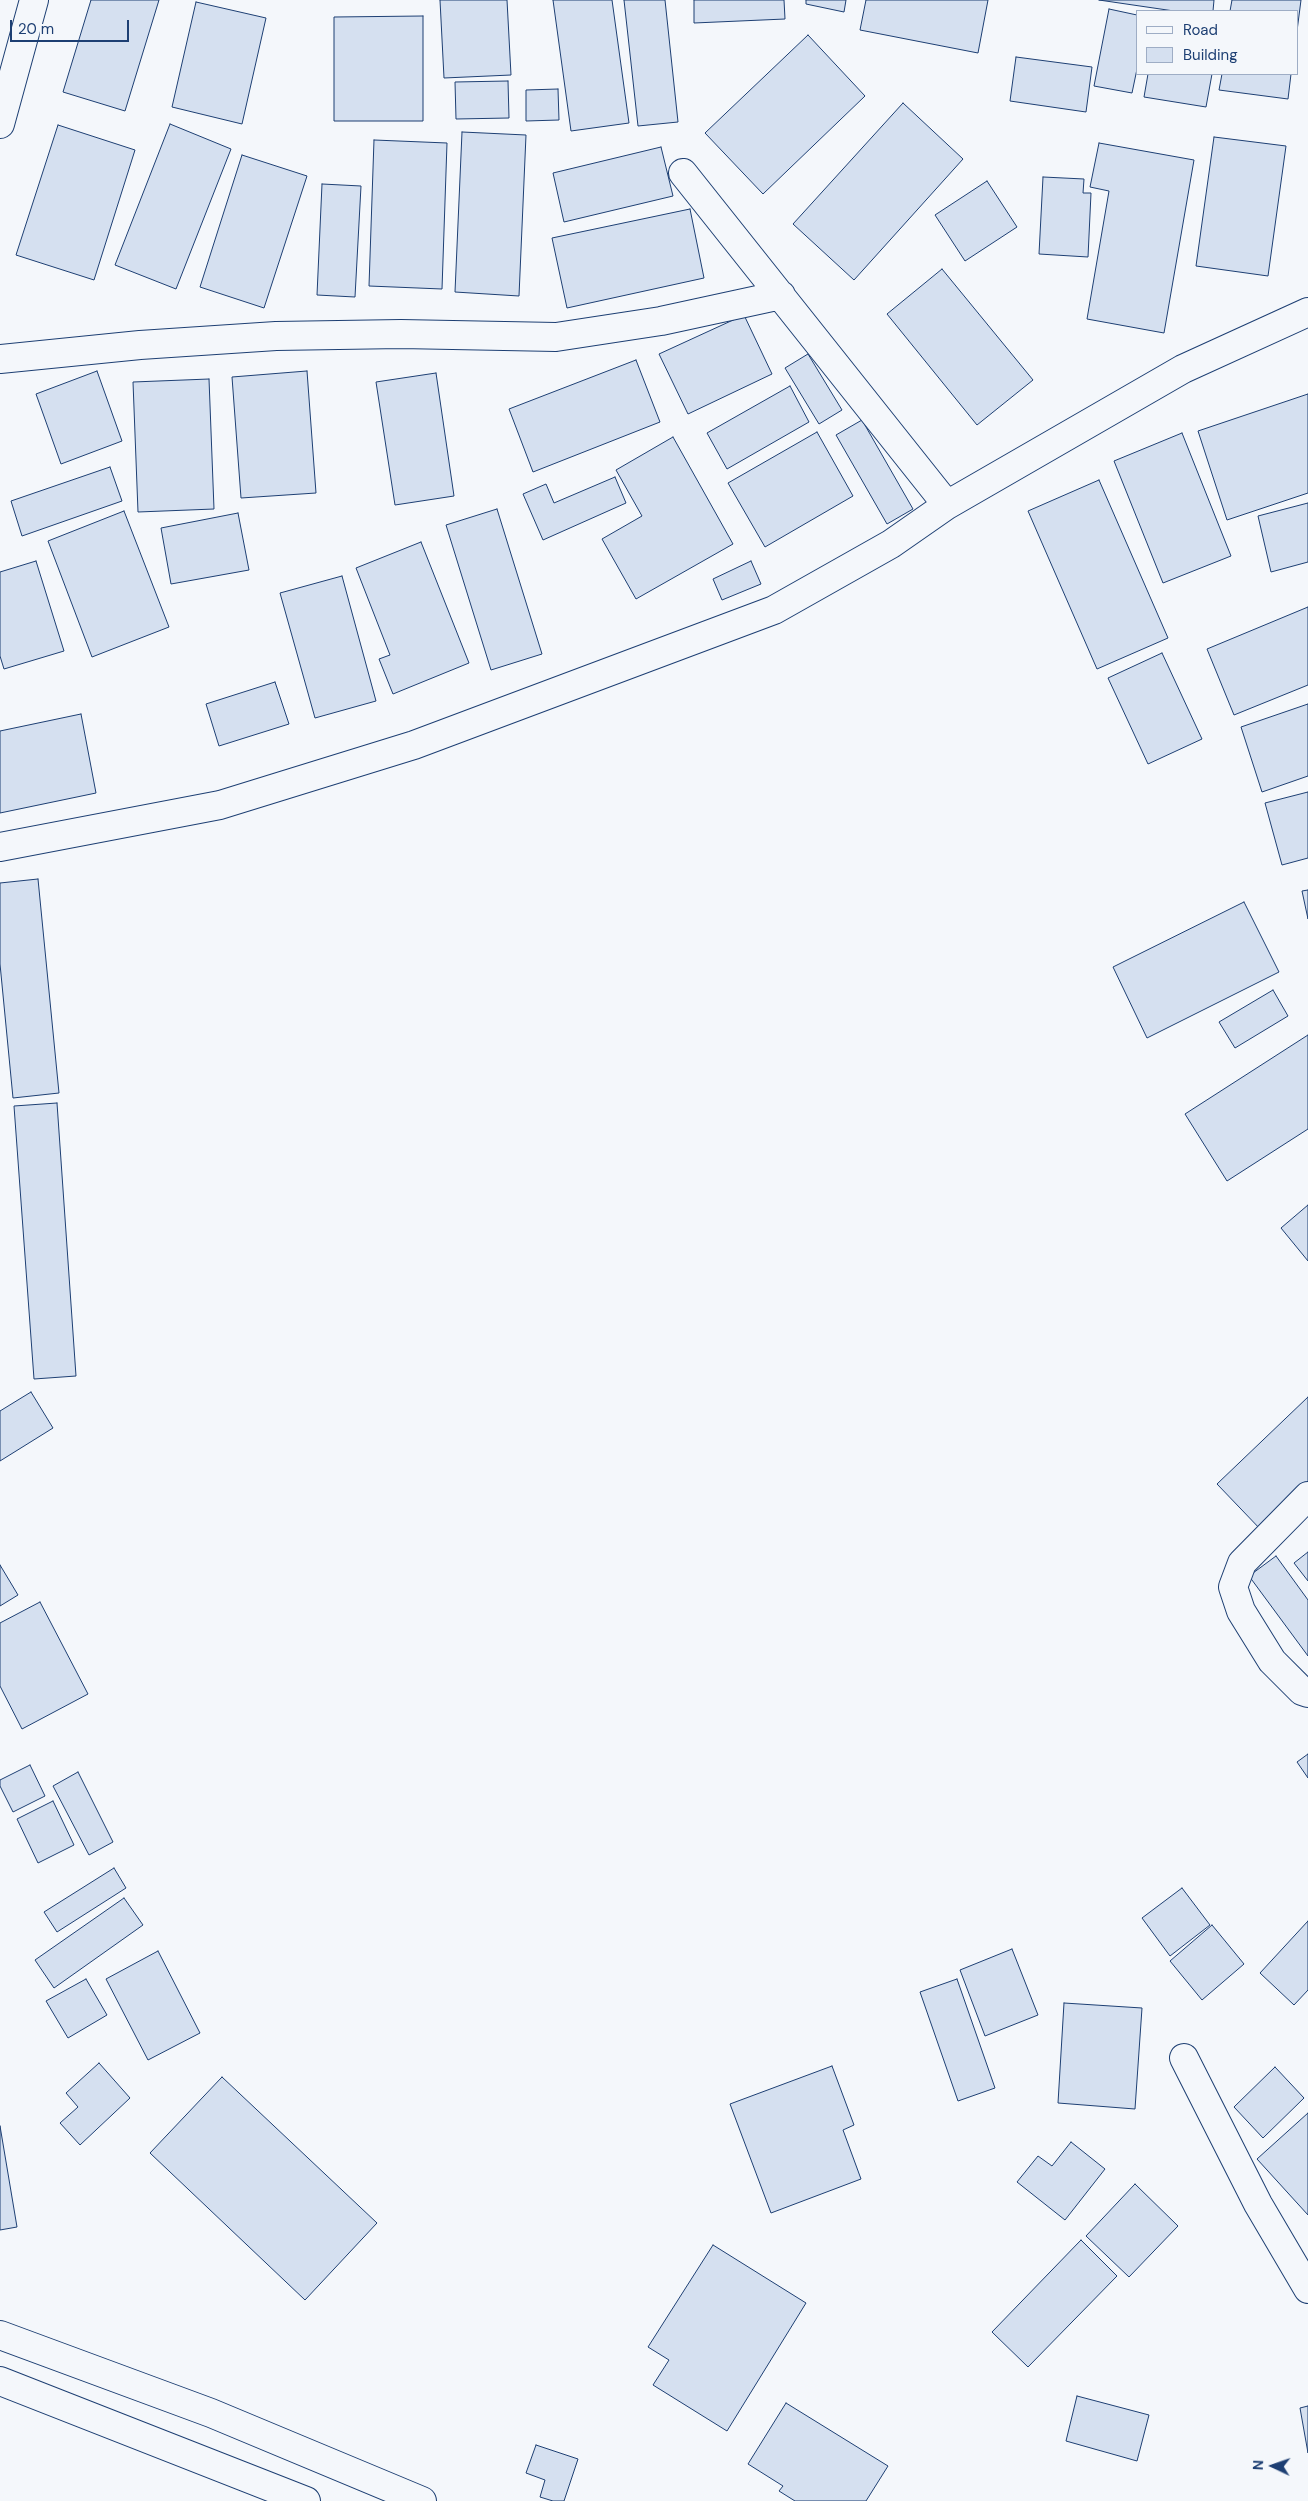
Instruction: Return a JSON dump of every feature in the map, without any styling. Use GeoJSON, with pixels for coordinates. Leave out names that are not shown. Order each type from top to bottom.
{"type":"FeatureCollection","features":[{"type":"Feature","properties":{"kind":"street"},"geometry":{"type":"LineString","coordinates":[[0,124],[34,0]]}},
{"type":"Feature","properties":{"kind":"street"},"geometry":{"type":"LineString","coordinates":[[683,173],[947,505]]}},
{"type":"Feature","properties":{"kind":"street"},"geometry":{"type":"LineString","coordinates":[[0,359],[140,345],[276,336],[401,334],[556,337],[661,322],[781,295]]}},
{"type":"Feature","properties":{"kind":"street"},"geometry":{"type":"LineString","coordinates":[[0,848],[220,804],[414,745],[774,610],[891,544],[947,505],[1183,369],[1308,312]]}},
{"type":"Feature","properties":{"kind":"street"},"geometry":{"type":"LineString","coordinates":[[1308,1496],[1242,1563],[1233,1586],[1241,1611],[1272,1661],[1302,1691],[1308,1692]]}},
{"type":"Feature","properties":{"kind":"street"},"geometry":{"type":"LineString","coordinates":[[1184,2058],[1258,2204],[1308,2289]]}},
{"type":"Feature","properties":{"kind":"street"},"geometry":{"type":"LineString","coordinates":[[0,2335],[211,2413],[422,2501]]}},
{"type":"Feature","properties":{"kind":"street"},"geometry":{"type":"LineString","coordinates":[[0,2381],[306,2501]]}},
{"type":"Feature","properties":{"kind":"building"},"geometry":{"type":"Polygon","coordinates":[[[91,0],[159,0],[125,111],[63,92],[91,0]]]}},
{"type":"Feature","properties":{"kind":"building"},"geometry":{"type":"Polygon","coordinates":[[[440,0],[507,0],[511,75],[444,78],[440,0]]]}},
{"type":"Feature","properties":{"kind":"building"},"geometry":{"type":"Polygon","coordinates":[[[553,0],[612,0],[629,123],[571,131],[553,0]]]}},
{"type":"Feature","properties":{"kind":"building"},"geometry":{"type":"Polygon","coordinates":[[[624,0],[665,0],[678,122],[638,126],[624,0]]]}},
{"type":"Feature","properties":{"kind":"building"},"geometry":{"type":"Polygon","coordinates":[[[694,0],[784,0],[785,19],[694,23],[694,0]]]}},
{"type":"Feature","properties":{"kind":"building"},"geometry":{"type":"Polygon","coordinates":[[[806,0],[846,0],[844,12],[806,4],[806,0]]]}},
{"type":"Feature","properties":{"kind":"building"},"geometry":{"type":"Polygon","coordinates":[[[866,0],[988,0],[978,53],[860,30],[866,0]]]}},
{"type":"Feature","properties":{"kind":"building"},"geometry":{"type":"Polygon","coordinates":[[[1099,0],[1214,0],[1213,10],[1167,10],[1099,0]]]}},
{"type":"Feature","properties":{"kind":"building"},"geometry":{"type":"Polygon","coordinates":[[[1232,0],[1301,0],[1298,23],[1298,10],[1230,10],[1232,0]]]}},
{"type":"Feature","properties":{"kind":"building"},"geometry":{"type":"Polygon","coordinates":[[[196,2],[266,18],[242,124],[172,107],[196,2]]]}},
{"type":"Feature","properties":{"kind":"building"},"geometry":{"type":"Polygon","coordinates":[[[1109,9],[1136,15],[1136,74],[1132,93],[1094,86],[1109,9]]]}},
{"type":"Feature","properties":{"kind":"building"},"geometry":{"type":"Polygon","coordinates":[[[423,16],[423,121],[334,121],[334,17],[423,16]]]}},
{"type":"Feature","properties":{"kind":"building"},"geometry":{"type":"Polygon","coordinates":[[[808,35],[865,96],[763,194],[705,133],[808,35]]]}},
{"type":"Feature","properties":{"kind":"building"},"geometry":{"type":"Polygon","coordinates":[[[1016,57],[1092,67],[1086,112],[1010,101],[1016,57]]]}},
{"type":"Feature","properties":{"kind":"building"},"geometry":{"type":"Polygon","coordinates":[[[1148,75],[1212,75],[1206,107],[1144,97],[1148,75]]]}},
{"type":"Feature","properties":{"kind":"building"},"geometry":{"type":"Polygon","coordinates":[[[1222,75],[1291,75],[1288,99],[1219,90],[1222,75]]]}},
{"type":"Feature","properties":{"kind":"building"},"geometry":{"type":"Polygon","coordinates":[[[508,81],[509,118],[456,119],[455,82],[508,81]]]}},
{"type":"Feature","properties":{"kind":"building"},"geometry":{"type":"Polygon","coordinates":[[[558,89],[559,120],[526,121],[526,90],[558,89]]]}},
{"type":"Feature","properties":{"kind":"building"},"geometry":{"type":"Polygon","coordinates":[[[903,103],[963,159],[854,280],[793,224],[903,103]]]}},
{"type":"Feature","properties":{"kind":"building"},"geometry":{"type":"Polygon","coordinates":[[[170,124],[231,149],[176,289],[115,265],[170,124]]]}},
{"type":"Feature","properties":{"kind":"building"},"geometry":{"type":"Polygon","coordinates":[[[58,125],[135,150],[94,280],[16,255],[58,125]]]}},
{"type":"Feature","properties":{"kind":"building"},"geometry":{"type":"Polygon","coordinates":[[[462,132],[526,135],[519,296],[455,292],[462,132]]]}},
{"type":"Feature","properties":{"kind":"building"},"geometry":{"type":"Polygon","coordinates":[[[1214,137],[1286,146],[1268,276],[1196,266],[1214,137]]]}},
{"type":"Feature","properties":{"kind":"building"},"geometry":{"type":"Polygon","coordinates":[[[374,140],[447,143],[442,289],[369,286],[374,140]]]}},
{"type":"Feature","properties":{"kind":"building"},"geometry":{"type":"Polygon","coordinates":[[[1099,143],[1194,160],[1164,333],[1087,319],[1109,191],[1090,187],[1099,143]]]}},
{"type":"Feature","properties":{"kind":"building"},"geometry":{"type":"Polygon","coordinates":[[[661,147],[673,196],[564,222],[553,173],[661,147]]]}},
{"type":"Feature","properties":{"kind":"building"},"geometry":{"type":"Polygon","coordinates":[[[242,155],[307,176],[264,308],[200,287],[242,155]]]}},
{"type":"Feature","properties":{"kind":"building"},"geometry":{"type":"Polygon","coordinates":[[[1043,177],[1084,179],[1083,193],[1091,193],[1088,257],[1039,254],[1043,177]]]}},
{"type":"Feature","properties":{"kind":"building"},"geometry":{"type":"Polygon","coordinates":[[[987,181],[1017,227],[965,261],[935,215],[987,181]]]}},
{"type":"Feature","properties":{"kind":"building"},"geometry":{"type":"Polygon","coordinates":[[[322,184],[361,186],[355,297],[317,295],[322,184]]]}},
{"type":"Feature","properties":{"kind":"building"},"geometry":{"type":"Polygon","coordinates":[[[690,209],[704,278],[567,308],[552,238],[690,209]]]}},
{"type":"Feature","properties":{"kind":"building"},"geometry":{"type":"Polygon","coordinates":[[[942,269],[1033,380],[977,425],[887,314],[942,269]]]}},
{"type":"Feature","properties":{"kind":"building"},"geometry":{"type":"Polygon","coordinates":[[[744,315],[772,374],[688,414],[659,354],[744,315]]]}},
{"type":"Feature","properties":{"kind":"building"},"geometry":{"type":"Polygon","coordinates":[[[808,354],[842,410],[819,424],[785,368],[808,354]]]}},
{"type":"Feature","properties":{"kind":"building"},"geometry":{"type":"Polygon","coordinates":[[[636,360],[660,422],[533,472],[509,409],[636,360]]]}},
{"type":"Feature","properties":{"kind":"building"},"geometry":{"type":"Polygon","coordinates":[[[97,371],[122,441],[61,464],[36,394],[97,371]]]}},
{"type":"Feature","properties":{"kind":"building"},"geometry":{"type":"Polygon","coordinates":[[[307,371],[316,493],[241,498],[232,377],[307,371]]]}},
{"type":"Feature","properties":{"kind":"building"},"geometry":{"type":"Polygon","coordinates":[[[436,373],[454,496],[395,505],[376,382],[436,373]]]}},
{"type":"Feature","properties":{"kind":"building"},"geometry":{"type":"Polygon","coordinates":[[[209,379],[214,509],[138,512],[133,382],[209,379]]]}},
{"type":"Feature","properties":{"kind":"building"},"geometry":{"type":"Polygon","coordinates":[[[790,386],[809,422],[727,469],[707,433],[790,386]]]}},
{"type":"Feature","properties":{"kind":"building"},"geometry":{"type":"Polygon","coordinates":[[[1308,394],[1308,493],[1227,520],[1198,431],[1308,394]]]}},
{"type":"Feature","properties":{"kind":"building"},"geometry":{"type":"Polygon","coordinates":[[[862,420],[913,509],[887,524],[836,435],[862,420]]]}},
{"type":"Feature","properties":{"kind":"building"},"geometry":{"type":"Polygon","coordinates":[[[817,432],[853,496],[765,547],[728,483],[817,432]]]}},
{"type":"Feature","properties":{"kind":"building"},"geometry":{"type":"Polygon","coordinates":[[[1182,433],[1231,556],[1163,583],[1114,461],[1182,433]]]}},
{"type":"Feature","properties":{"kind":"building"},"geometry":{"type":"Polygon","coordinates":[[[673,437],[733,544],[636,599],[602,539],[642,516],[616,470],[673,437]]]}},
{"type":"Feature","properties":{"kind":"building"},"geometry":{"type":"Polygon","coordinates":[[[110,467],[122,501],[22,536],[11,501],[110,467]]]}},
{"type":"Feature","properties":{"kind":"building"},"geometry":{"type":"Polygon","coordinates":[[[615,477],[626,503],[543,540],[523,494],[546,484],[554,503],[615,477]]]}},
{"type":"Feature","properties":{"kind":"building"},"geometry":{"type":"Polygon","coordinates":[[[1099,480],[1168,638],[1097,669],[1028,511],[1099,480]]]}},
{"type":"Feature","properties":{"kind":"building"},"geometry":{"type":"Polygon","coordinates":[[[1308,503],[1308,562],[1271,572],[1258,516],[1308,503]]]}},
{"type":"Feature","properties":{"kind":"building"},"geometry":{"type":"Polygon","coordinates":[[[497,509],[542,654],[491,670],[446,525],[497,509]]]}},
{"type":"Feature","properties":{"kind":"building"},"geometry":{"type":"Polygon","coordinates":[[[124,511],[169,627],[92,657],[48,541],[124,511]]]}},
{"type":"Feature","properties":{"kind":"building"},"geometry":{"type":"Polygon","coordinates":[[[238,513],[249,570],[171,584],[161,528],[238,513]]]}},
{"type":"Feature","properties":{"kind":"building"},"geometry":{"type":"Polygon","coordinates":[[[421,542],[469,663],[393,694],[379,659],[390,655],[356,568],[421,542]]]}},
{"type":"Feature","properties":{"kind":"building"},"geometry":{"type":"Polygon","coordinates":[[[36,561],[64,651],[4,669],[0,656],[0,572],[36,561]]]}},
{"type":"Feature","properties":{"kind":"building"},"geometry":{"type":"Polygon","coordinates":[[[751,561],[761,584],[722,600],[713,579],[751,561]]]}},
{"type":"Feature","properties":{"kind":"building"},"geometry":{"type":"Polygon","coordinates":[[[342,576],[376,701],[315,718],[280,593],[342,576]]]}},
{"type":"Feature","properties":{"kind":"building"},"geometry":{"type":"Polygon","coordinates":[[[1308,607],[1308,685],[1234,715],[1207,649],[1308,607]]]}},
{"type":"Feature","properties":{"kind":"building"},"geometry":{"type":"Polygon","coordinates":[[[1162,653],[1202,739],[1148,764],[1108,678],[1162,653]]]}},
{"type":"Feature","properties":{"kind":"building"},"geometry":{"type":"Polygon","coordinates":[[[275,682],[289,724],[219,746],[206,704],[275,682]]]}},
{"type":"Feature","properties":{"kind":"building"},"geometry":{"type":"Polygon","coordinates":[[[1308,704],[1308,776],[1262,792],[1241,727],[1308,704]]]}},
{"type":"Feature","properties":{"kind":"building"},"geometry":{"type":"Polygon","coordinates":[[[81,714],[96,793],[0,813],[0,731],[81,714]]]}},
{"type":"Feature","properties":{"kind":"building"},"geometry":{"type":"Polygon","coordinates":[[[1308,792],[1308,858],[1282,865],[1265,803],[1308,792]]]}},
{"type":"Feature","properties":{"kind":"building"},"geometry":{"type":"Polygon","coordinates":[[[38,879],[59,1093],[13,1098],[0,964],[0,883],[38,879]]]}},
{"type":"Feature","properties":{"kind":"building"},"geometry":{"type":"Polygon","coordinates":[[[1308,890],[1308,919],[1302,891],[1308,890]]]}},
{"type":"Feature","properties":{"kind":"building"},"geometry":{"type":"Polygon","coordinates":[[[1244,902],[1279,972],[1147,1038],[1113,967],[1244,902]]]}},
{"type":"Feature","properties":{"kind":"building"},"geometry":{"type":"Polygon","coordinates":[[[1273,990],[1288,1016],[1235,1048],[1219,1022],[1273,990]]]}},
{"type":"Feature","properties":{"kind":"building"},"geometry":{"type":"Polygon","coordinates":[[[1308,1035],[1308,1129],[1227,1181],[1185,1114],[1308,1035]]]}},
{"type":"Feature","properties":{"kind":"building"},"geometry":{"type":"Polygon","coordinates":[[[57,1103],[76,1376],[34,1379],[14,1106],[57,1103]]]}},
{"type":"Feature","properties":{"kind":"building"},"geometry":{"type":"Polygon","coordinates":[[[1308,1205],[1308,1261],[1281,1228],[1308,1205]]]}},
{"type":"Feature","properties":{"kind":"building"},"geometry":{"type":"Polygon","coordinates":[[[31,1392],[53,1428],[0,1461],[0,1411],[31,1392]]]}},
{"type":"Feature","properties":{"kind":"building"},"geometry":{"type":"Polygon","coordinates":[[[1308,1397],[1308,1489],[1263,1532],[1217,1484],[1308,1397]]]}},
{"type":"Feature","properties":{"kind":"building"},"geometry":{"type":"Polygon","coordinates":[[[1308,1552],[1308,1581],[1294,1563],[1308,1552]]]}},
{"type":"Feature","properties":{"kind":"building"},"geometry":{"type":"Polygon","coordinates":[[[1276,1556],[1308,1600],[1308,1656],[1249,1576],[1276,1556]]]}},
{"type":"Feature","properties":{"kind":"building"},"geometry":{"type":"Polygon","coordinates":[[[0,1565],[18,1595],[0,1606],[0,1565]]]}},
{"type":"Feature","properties":{"kind":"building"},"geometry":{"type":"Polygon","coordinates":[[[40,1602],[88,1694],[22,1729],[0,1686],[0,1623],[40,1602]]]}},
{"type":"Feature","properties":{"kind":"building"},"geometry":{"type":"Polygon","coordinates":[[[1308,1754],[1308,1778],[1297,1762],[1308,1754]]]}},
{"type":"Feature","properties":{"kind":"building"},"geometry":{"type":"Polygon","coordinates":[[[30,1765],[45,1796],[13,1812],[0,1786],[0,1780],[30,1765]]]}},
{"type":"Feature","properties":{"kind":"building"},"geometry":{"type":"Polygon","coordinates":[[[78,1772],[113,1842],[89,1855],[53,1786],[78,1772]]]}},
{"type":"Feature","properties":{"kind":"building"},"geometry":{"type":"Polygon","coordinates":[[[53,1801],[74,1845],[38,1863],[17,1819],[53,1801]]]}},
{"type":"Feature","properties":{"kind":"building"},"geometry":{"type":"Polygon","coordinates":[[[114,1868],[126,1888],[57,1932],[44,1912],[114,1868]]]}},
{"type":"Feature","properties":{"kind":"building"},"geometry":{"type":"Polygon","coordinates":[[[1182,1888],[1210,1925],[1170,1956],[1142,1918],[1182,1888]]]}},
{"type":"Feature","properties":{"kind":"building"},"geometry":{"type":"Polygon","coordinates":[[[124,1898],[143,1925],[54,1988],[35,1960],[124,1898]]]}},
{"type":"Feature","properties":{"kind":"building"},"geometry":{"type":"Polygon","coordinates":[[[1308,1921],[1308,1990],[1294,2005],[1260,1973],[1308,1921]]]}},
{"type":"Feature","properties":{"kind":"building"},"geometry":{"type":"Polygon","coordinates":[[[1212,1925],[1244,1964],[1202,2000],[1170,1961],[1212,1925]]]}},
{"type":"Feature","properties":{"kind":"building"},"geometry":{"type":"Polygon","coordinates":[[[1012,1949],[1038,2015],[985,2036],[960,1970],[1012,1949]]]}},
{"type":"Feature","properties":{"kind":"building"},"geometry":{"type":"Polygon","coordinates":[[[158,1951],[200,2033],[148,2060],[106,1979],[158,1951]]]}},
{"type":"Feature","properties":{"kind":"building"},"geometry":{"type":"Polygon","coordinates":[[[86,1979],[107,2015],[68,2038],[46,2001],[86,1979]]]}},
{"type":"Feature","properties":{"kind":"building"},"geometry":{"type":"Polygon","coordinates":[[[957,1979],[995,2088],[958,2101],[920,1992],[957,1979]]]}},
{"type":"Feature","properties":{"kind":"building"},"geometry":{"type":"Polygon","coordinates":[[[1064,2003],[1142,2008],[1135,2109],[1058,2103],[1064,2003]]]}},
{"type":"Feature","properties":{"kind":"building"},"geometry":{"type":"Polygon","coordinates":[[[99,2063],[130,2098],[80,2145],[60,2123],[78,2107],[66,2093],[99,2063]]]}},
{"type":"Feature","properties":{"kind":"building"},"geometry":{"type":"Polygon","coordinates":[[[832,2066],[854,2125],[843,2130],[861,2179],[771,2213],[730,2104],[832,2066]]]}},
{"type":"Feature","properties":{"kind":"building"},"geometry":{"type":"Polygon","coordinates":[[[1275,2067],[1304,2098],[1263,2138],[1234,2107],[1275,2067]]]}},
{"type":"Feature","properties":{"kind":"building"},"geometry":{"type":"Polygon","coordinates":[[[222,2077],[377,2223],[305,2300],[150,2153],[222,2077]]]}},
{"type":"Feature","properties":{"kind":"building"},"geometry":{"type":"Polygon","coordinates":[[[1308,2113],[1308,2215],[1257,2159],[1308,2113]]]}},
{"type":"Feature","properties":{"kind":"building"},"geometry":{"type":"Polygon","coordinates":[[[0,2126],[17,2227],[0,2230],[0,2126]]]}},
{"type":"Feature","properties":{"kind":"building"},"geometry":{"type":"Polygon","coordinates":[[[1071,2142],[1105,2169],[1065,2220],[1017,2182],[1038,2156],[1052,2166],[1071,2142]]]}},
{"type":"Feature","properties":{"kind":"building"},"geometry":{"type":"Polygon","coordinates":[[[1135,2184],[1178,2226],[1129,2277],[1086,2236],[1135,2184]]]}},
{"type":"Feature","properties":{"kind":"building"},"geometry":{"type":"Polygon","coordinates":[[[1081,2240],[1117,2276],[1028,2367],[992,2332],[1081,2240]]]}},
{"type":"Feature","properties":{"kind":"building"},"geometry":{"type":"Polygon","coordinates":[[[713,2245],[806,2303],[727,2431],[653,2385],[669,2360],[648,2347],[713,2245]]]}},
{"type":"Feature","properties":{"kind":"building"},"geometry":{"type":"Polygon","coordinates":[[[1077,2396],[1149,2415],[1137,2461],[1066,2441],[1077,2396]]]}},
{"type":"Feature","properties":{"kind":"building"},"geometry":{"type":"Polygon","coordinates":[[[786,2403],[888,2466],[866,2501],[795,2501],[779,2491],[783,2486],[748,2464],[786,2403]]]}},
{"type":"Feature","properties":{"kind":"building"},"geometry":{"type":"Polygon","coordinates":[[[1308,2406],[1308,2453],[1300,2408],[1308,2406]]]}},
{"type":"Feature","properties":{"kind":"building"},"geometry":{"type":"Polygon","coordinates":[[[536,2445],[578,2459],[564,2501],[553,2501],[540,2497],[545,2480],[526,2473],[536,2445]]]}}]}
